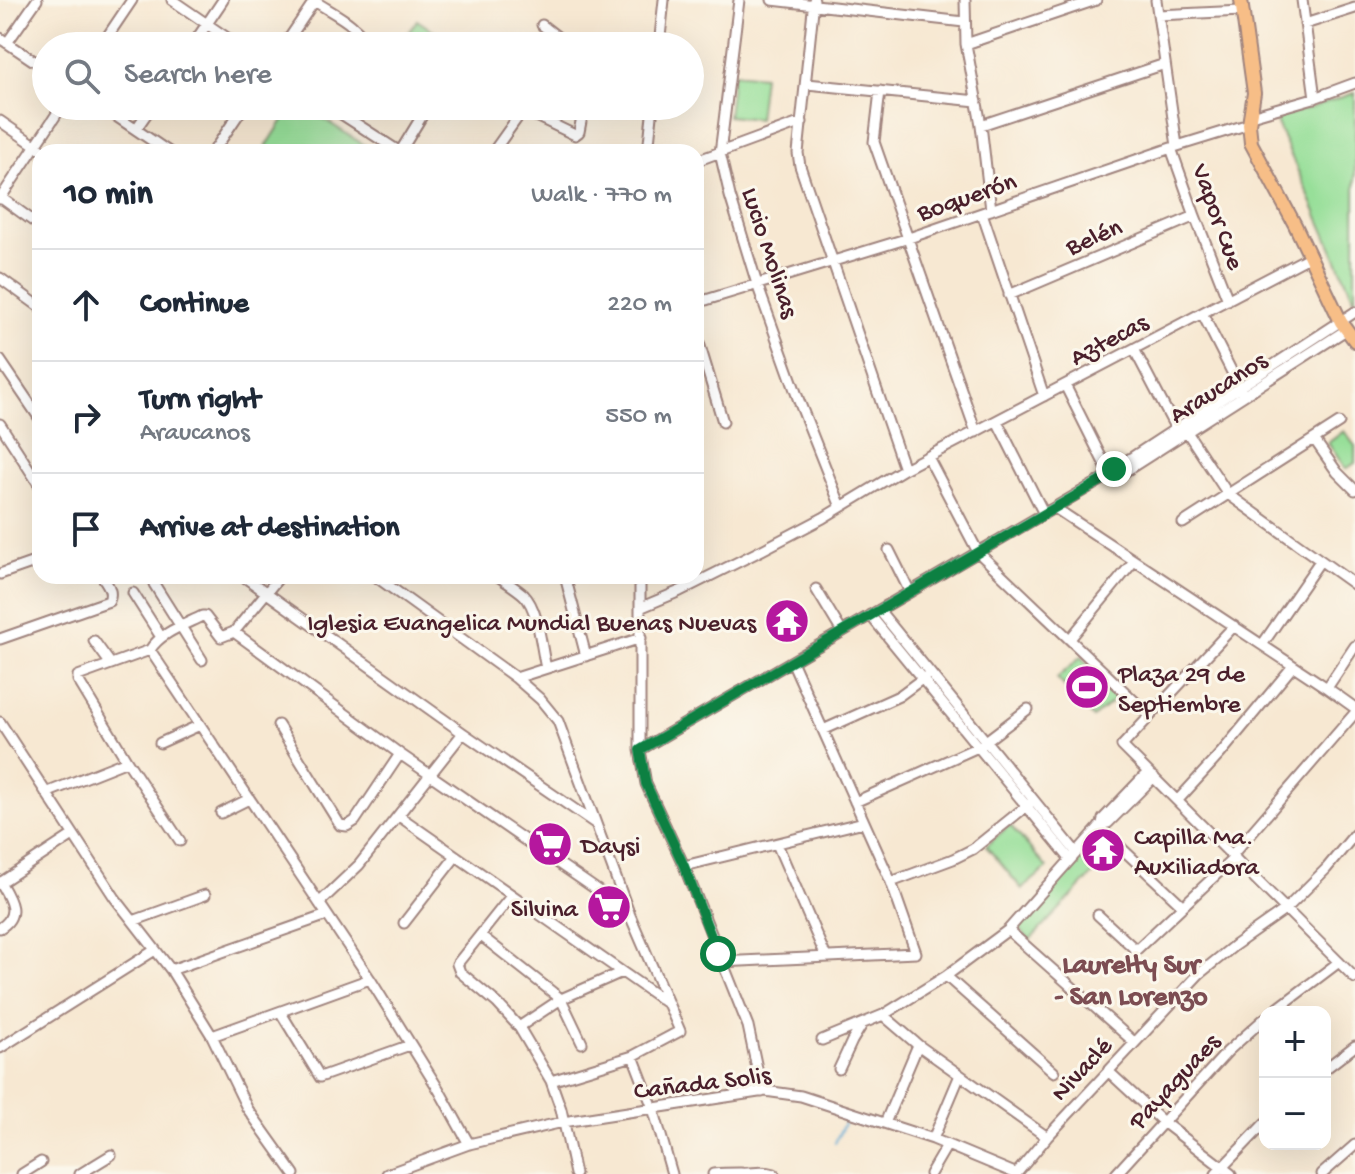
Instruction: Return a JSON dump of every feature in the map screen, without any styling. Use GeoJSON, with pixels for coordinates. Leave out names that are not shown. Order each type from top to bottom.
{"type":"FeatureCollection","features":[{"type":"Feature","properties":{"kind":"main road"},"geometry":{"type":"LineString","coordinates":[[1242,5],[1254,93],[1251,143],[1344,326],[1355,341]]}},
{"type":"Feature","properties":{"kind":"street"},"geometry":{"type":"LineString","coordinates":[[32,59],[4,40],[37,0]]}},
{"type":"Feature","properties":{"kind":"street"},"geometry":{"type":"LineString","coordinates":[[110,32],[132,0]]}},
{"type":"Feature","properties":{"kind":"street"},"geometry":{"type":"LineString","coordinates":[[172,0],[218,32]]}},
{"type":"Feature","properties":{"kind":"street"},"geometry":{"type":"LineString","coordinates":[[202,32],[223,0]]}},
{"type":"Feature","properties":{"kind":"street"},"geometry":{"type":"LineString","coordinates":[[293,32],[314,0],[360,32]]}},
{"type":"Feature","properties":{"kind":"street"},"geometry":{"type":"LineString","coordinates":[[661,32],[664,0]]}},
{"type":"Feature","properties":{"kind":"street","name":"Lucio Molinas"},"geometry":{"type":"LineString","coordinates":[[739,0],[720,153],[757,284],[841,507]]}},
{"type":"Feature","properties":{"kind":"street"},"geometry":{"type":"LineString","coordinates":[[772,0],[814,2],[964,22]]}},
{"type":"Feature","properties":{"kind":"street"},"geometry":{"type":"LineString","coordinates":[[965,0],[966,44],[981,125],[987,211],[1009,295],[1044,396]]}},
{"type":"Feature","properties":{"kind":"street"},"geometry":{"type":"LineString","coordinates":[[966,44],[1064,5],[1096,0]]}},
{"type":"Feature","properties":{"kind":"street","name":"Vapor Cue"},"geometry":{"type":"LineString","coordinates":[[1156,0],[1174,147],[1195,216],[1228,300]]}},
{"type":"Feature","properties":{"kind":"street"},"geometry":{"type":"LineString","coordinates":[[1302,0],[1315,98]]}},
{"type":"Feature","properties":{"kind":"street"},"geometry":{"type":"LineString","coordinates":[[814,2],[798,153],[800,166],[904,469]]}},
{"type":"Feature","properties":{"kind":"street"},"geometry":{"type":"LineString","coordinates":[[1158,15],[1242,5]]}},
{"type":"Feature","properties":{"kind":"street"},"geometry":{"type":"LineString","coordinates":[[1305,24],[1355,8]]}},
{"type":"Feature","properties":{"kind":"street"},"geometry":{"type":"LineString","coordinates":[[542,25],[551,32]]}},
{"type":"Feature","properties":{"kind":"street"},"geometry":{"type":"LineString","coordinates":[[981,125],[1165,64]]}},
{"type":"Feature","properties":{"kind":"street","name":"Boquerón"},"geometry":{"type":"LineString","coordinates":[[704,301],[909,238],[1355,83]]}},
{"type":"Feature","properties":{"kind":"street"},"geometry":{"type":"LineString","coordinates":[[807,84],[977,101]]}},
{"type":"Feature","properties":{"kind":"street"},"geometry":{"type":"LineString","coordinates":[[880,91],[874,142],[976,432]]}},
{"type":"Feature","properties":{"kind":"street"},"geometry":{"type":"LineString","coordinates":[[37,144],[53,120]]}},
{"type":"Feature","properties":{"kind":"street"},"geometry":{"type":"LineString","coordinates":[[122,120],[158,144]]}},
{"type":"Feature","properties":{"kind":"street"},"geometry":{"type":"LineString","coordinates":[[136,129],[142,120]]}},
{"type":"Feature","properties":{"kind":"street"},"geometry":{"type":"LineString","coordinates":[[218,144],[235,120]]}},
{"type":"Feature","properties":{"kind":"street"},"geometry":{"type":"LineString","coordinates":[[352,120],[388,144]]}},
{"type":"Feature","properties":{"kind":"street"},"geometry":{"type":"LineString","coordinates":[[405,144],[419,120]]}},
{"type":"Feature","properties":{"kind":"street"},"geometry":{"type":"LineString","coordinates":[[499,144],[516,120]]}},
{"type":"Feature","properties":{"kind":"street"},"geometry":{"type":"LineString","coordinates":[[544,120],[575,135],[579,132],[581,120]]}},
{"type":"Feature","properties":{"kind":"street"},"geometry":{"type":"LineString","coordinates":[[649,144],[651,120]]}},
{"type":"Feature","properties":{"kind":"street"},"geometry":{"type":"LineString","coordinates":[[0,121],[34,144]]}},
{"type":"Feature","properties":{"kind":"street"},"geometry":{"type":"LineString","coordinates":[[704,158],[802,122]]}},
{"type":"Feature","properties":{"kind":"street"},"geometry":{"type":"LineString","coordinates":[[32,151],[0,198],[32,220]]}},
{"type":"Feature","properties":{"kind":"street","name":"Belén"},"geometry":{"type":"LineString","coordinates":[[1009,295],[1195,216]]}},
{"type":"Feature","properties":{"kind":"street","name":"Aztecas"},"geometry":{"type":"LineString","coordinates":[[704,579],[841,507],[904,469],[1309,257]]}},
{"type":"Feature","properties":{"kind":"street"},"geometry":{"type":"LineString","coordinates":[[0,278],[32,301]]}},
{"type":"Feature","properties":{"kind":"street","name":"Araucanos"},"geometry":{"type":"LineString","coordinates":[[1111,475],[1118,476],[1187,432],[1344,326],[1355,312]]}},
{"type":"Feature","properties":{"kind":"street"},"geometry":{"type":"LineString","coordinates":[[1202,313],[1242,392]]}},
{"type":"Feature","properties":{"kind":"street"},"geometry":{"type":"LineString","coordinates":[[1134,349],[1176,429],[1187,432],[1228,494],[1355,585]]}},
{"type":"Feature","properties":{"kind":"street"},"geometry":{"type":"LineString","coordinates":[[704,359],[723,422]]}},
{"type":"Feature","properties":{"kind":"street"},"geometry":{"type":"LineString","coordinates":[[0,360],[32,407]]}},
{"type":"Feature","properties":{"kind":"street"},"geometry":{"type":"LineString","coordinates":[[1065,385],[1111,475]]}},
{"type":"Feature","properties":{"kind":"street","name":"Araucanos"},"geometry":{"type":"LineString","coordinates":[[640,750],[1111,475],[1114,469],[1176,429],[1242,392]]}},
{"type":"Feature","properties":{"kind":"street"},"geometry":{"type":"LineString","coordinates":[[997,421],[1044,514]]}},
{"type":"Feature","properties":{"kind":"street"},"geometry":{"type":"LineString","coordinates":[[1183,523],[1339,423]]}},
{"type":"Feature","properties":{"kind":"street"},"geometry":{"type":"LineString","coordinates":[[0,424],[32,468]]}},
{"type":"Feature","properties":{"kind":"street"},"geometry":{"type":"LineString","coordinates":[[1314,439],[1337,472],[1355,490]]}},
{"type":"Feature","properties":{"kind":"street"},"geometry":{"type":"LineString","coordinates":[[928,457],[978,552],[1150,716]]}},
{"type":"Feature","properties":{"kind":"street"},"geometry":{"type":"LineString","coordinates":[[1055,508],[1327,688],[1355,711],[1234,856],[1136,950],[1098,915]]}},
{"type":"Feature","properties":{"kind":"street"},"geometry":{"type":"LineString","coordinates":[[889,550],[910,592]]}},
{"type":"Feature","properties":{"kind":"street"},"geometry":{"type":"LineString","coordinates":[[1070,639],[1134,561]]}},
{"type":"Feature","properties":{"kind":"street"},"geometry":{"type":"LineString","coordinates":[[1262,645],[1320,561]]}},
{"type":"Feature","properties":{"kind":"street"},"geometry":{"type":"LineString","coordinates":[[0,574],[32,563]]}},
{"type":"Feature","properties":{"kind":"street"},"geometry":{"type":"LineString","coordinates":[[0,639],[109,601],[111,595],[108,584]]}},
{"type":"Feature","properties":{"kind":"street"},"geometry":{"type":"LineString","coordinates":[[154,584],[202,660]]}},
{"type":"Feature","properties":{"kind":"street"},"geometry":{"type":"LineString","coordinates":[[254,584],[596,824]]}},
{"type":"Feature","properties":{"kind":"street"},"geometry":{"type":"LineString","coordinates":[[180,841],[77,678],[79,674],[150,650],[161,637],[203,616],[220,637],[234,632],[274,584]]}},
{"type":"Feature","properties":{"kind":"street"},"geometry":{"type":"LineString","coordinates":[[386,584],[516,678],[540,699],[558,721],[629,913],[680,1031],[633,1056],[551,1081]]}},
{"type":"Feature","properties":{"kind":"street"},"geometry":{"type":"LineString","coordinates":[[509,584],[530,603],[546,668]]}},
{"type":"Feature","properties":{"kind":"street"},"geometry":{"type":"LineString","coordinates":[[567,584],[586,656]]}},
{"type":"Feature","properties":{"kind":"street"},"geometry":{"type":"LineString","coordinates":[[641,584],[640,750],[646,784],[684,866],[748,1026],[762,1092]]}},
{"type":"Feature","properties":{"kind":"street","name":"Aztecas"},"geometry":{"type":"LineString","coordinates":[[642,607],[694,584]]}},
{"type":"Feature","properties":{"kind":"street"},"geometry":{"type":"LineString","coordinates":[[816,589],[842,632]]}},
{"type":"Feature","properties":{"kind":"street"},"geometry":{"type":"LineString","coordinates":[[133,593],[161,637]]}},
{"type":"Feature","properties":{"kind":"street"},"geometry":{"type":"LineString","coordinates":[[874,613],[1073,856]]}},
{"type":"Feature","properties":{"kind":"street"},"geometry":{"type":"LineString","coordinates":[[1234,626],[1122,746],[1355,978]]}},
{"type":"Feature","properties":{"kind":"street"},"geometry":{"type":"LineString","coordinates":[[234,632],[400,754],[629,913]]}},
{"type":"Feature","properties":{"kind":"street"},"geometry":{"type":"LineString","coordinates":[[516,678],[641,638]]}},
{"type":"Feature","properties":{"kind":"street"},"geometry":{"type":"LineString","coordinates":[[94,641],[110,663]]}},
{"type":"Feature","properties":{"kind":"street"},"geometry":{"type":"LineString","coordinates":[[1327,688],[1355,646]]}},
{"type":"Feature","properties":{"kind":"street"},"geometry":{"type":"LineString","coordinates":[[150,650],[370,979],[469,1144]]}},
{"type":"Feature","properties":{"kind":"street"},"geometry":{"type":"LineString","coordinates":[[721,962],[916,953],[891,882],[792,661]]}},
{"type":"Feature","properties":{"kind":"street"},"geometry":{"type":"LineString","coordinates":[[1178,800],[1293,666]]}},
{"type":"Feature","properties":{"kind":"street"},"geometry":{"type":"LineString","coordinates":[[823,730],[889,701],[926,676]]}},
{"type":"Feature","properties":{"kind":"street"},"geometry":{"type":"LineString","coordinates":[[855,802],[982,744],[1028,709]]}},
{"type":"Feature","properties":{"kind":"street"},"geometry":{"type":"LineString","coordinates":[[0,722],[73,835],[171,970],[212,1036],[247,1108],[294,1174]]}},
{"type":"Feature","properties":{"kind":"street"},"geometry":{"type":"LineString","coordinates":[[160,743],[200,725]]}},
{"type":"Feature","properties":{"kind":"street"},"geometry":{"type":"LineString","coordinates":[[278,725],[340,825],[347,826],[355,821],[400,754]]}},
{"type":"Feature","properties":{"kind":"street"},"geometry":{"type":"LineString","coordinates":[[319,903],[359,865],[463,733]]}},
{"type":"Feature","properties":{"kind":"street"},"geometry":{"type":"LineString","coordinates":[[46,793],[127,761]]}},
{"type":"Feature","properties":{"kind":"street"},"geometry":{"type":"LineString","coordinates":[[822,1040],[883,1015],[946,976],[1008,930],[1103,819],[1151,774]]}},
{"type":"Feature","properties":{"kind":"street"},"geometry":{"type":"LineString","coordinates":[[221,813],[249,799]]}},
{"type":"Feature","properties":{"kind":"street"},"geometry":{"type":"LineString","coordinates":[[891,882],[973,849],[1030,803]]}},
{"type":"Feature","properties":{"kind":"street"},"geometry":{"type":"LineString","coordinates":[[399,816],[668,1004]]}},
{"type":"Feature","properties":{"kind":"street"},"geometry":{"type":"LineString","coordinates":[[684,866],[864,822]]}},
{"type":"Feature","properties":{"kind":"street"},"geometry":{"type":"LineString","coordinates":[[1101,825],[1183,906]]}},
{"type":"Feature","properties":{"kind":"street","name":"Nivaclé"},"geometry":{"type":"LineString","coordinates":[[1017,1174],[1047,1137],[1199,974],[1286,909],[1355,834]]}},
{"type":"Feature","properties":{"kind":"street"},"geometry":{"type":"LineString","coordinates":[[0,928],[5,926],[11,915],[13,903],[0,883],[73,835]]}},
{"type":"Feature","properties":{"kind":"street"},"geometry":{"type":"LineString","coordinates":[[777,844],[826,957]]}},
{"type":"Feature","properties":{"kind":"street"},"geometry":{"type":"LineString","coordinates":[[404,923],[456,856]]}},
{"type":"Feature","properties":{"kind":"street"},"geometry":{"type":"LineString","coordinates":[[133,921],[205,895]]}},
{"type":"Feature","properties":{"kind":"street"},"geometry":{"type":"LineString","coordinates":[[512,895],[457,964],[460,972],[497,1003],[519,1027],[551,1081],[575,1174]]}},
{"type":"Feature","properties":{"kind":"street"},"geometry":{"type":"LineString","coordinates":[[171,970],[327,915]]}},
{"type":"Feature","properties":{"kind":"street"},"geometry":{"type":"LineString","coordinates":[[1008,930],[1134,1042]]}},
{"type":"Feature","properties":{"kind":"street"},"geometry":{"type":"LineString","coordinates":[[480,935],[561,999],[582,1043]]}},
{"type":"Feature","properties":{"kind":"street"},"geometry":{"type":"LineString","coordinates":[[0,1048],[155,950]]}},
{"type":"Feature","properties":{"kind":"street"},"geometry":{"type":"LineString","coordinates":[[1281,1006],[1339,962]]}},
{"type":"Feature","properties":{"kind":"street"},"geometry":{"type":"LineString","coordinates":[[519,1027],[561,999],[622,972]]}},
{"type":"Feature","properties":{"kind":"street"},"geometry":{"type":"LineString","coordinates":[[946,976],[1054,1072]]}},
{"type":"Feature","properties":{"kind":"street"},"geometry":{"type":"LineString","coordinates":[[212,1036],[370,979]]}},
{"type":"Feature","properties":{"kind":"street"},"geometry":{"type":"LineString","coordinates":[[281,1013],[320,1077],[410,1045]]}},
{"type":"Feature","properties":{"kind":"street"},"geometry":{"type":"LineString","coordinates":[[883,1015],[918,1045],[1047,1137]]}},
{"type":"Feature","properties":{"kind":"street"},"geometry":{"type":"LineString","coordinates":[[839,1069],[864,1021]]}},
{"type":"Feature","properties":{"kind":"street","name":"Payaguaes"},"geometry":{"type":"LineString","coordinates":[[1116,1174],[1228,1051],[1259,1023]]}},
{"type":"Feature","properties":{"kind":"street"},"geometry":{"type":"LineString","coordinates":[[885,1123],[918,1045]]}},
{"type":"Feature","properties":{"kind":"street"},"geometry":{"type":"LineString","coordinates":[[1331,1064],[1355,1046]]}},
{"type":"Feature","properties":{"kind":"street"},"geometry":{"type":"LineString","coordinates":[[633,1056],[653,1108],[672,1174]]}},
{"type":"Feature","properties":{"kind":"street"},"geometry":{"type":"LineString","coordinates":[[1108,1071],[1219,1170],[1231,1174]]}},
{"type":"Feature","properties":{"kind":"street"},"geometry":{"type":"LineString","coordinates":[[933,1139],[960,1075]]}},
{"type":"Feature","properties":{"kind":"street","name":"Cañada Solis"},"geometry":{"type":"LineString","coordinates":[[387,1174],[469,1144],[563,1122],[762,1092],[801,1096],[885,1123],[1017,1174]]}},
{"type":"Feature","properties":{"kind":"street"},"geometry":{"type":"LineString","coordinates":[[1219,1170],[1259,1129]]}},
{"type":"Feature","properties":{"kind":"street"},"geometry":{"type":"LineString","coordinates":[[930,1174],[947,1145]]}},
{"type":"Feature","properties":{"kind":"street"},"geometry":{"type":"LineString","coordinates":[[1322,1174],[1355,1145]]}},
{"type":"Feature","properties":{"kind":"street"},"geometry":{"type":"LineString","coordinates":[[80,1174],[111,1155]]}},
{"type":"Feature","properties":{"kind":"street"},"geometry":{"type":"LineString","coordinates":[[22,1174],[41,1162]]}},
{"type":"Feature","properties":{"kind":"street"},"geometry":{"type":"LineString","coordinates":[[713,1174],[774,1174]]}},
{"type":"Feature","properties":{"kind":"green space"},"geometry":{"type":"Polygon","coordinates":[[[417,20],[435,32],[409,32],[417,20]]]}},
{"type":"Feature","properties":{"kind":"green space"},"geometry":{"type":"Polygon","coordinates":[[[733,73],[763,76],[758,119],[728,116],[733,73]]]}},
{"type":"Feature","properties":{"kind":"green space"},"geometry":{"type":"Polygon","coordinates":[[[1355,93],[1355,301],[1275,119],[1355,93]]]}},
{"type":"Feature","properties":{"kind":"green space"},"geometry":{"type":"Polygon","coordinates":[[[283,120],[325,120],[362,144],[268,144],[283,120]]]}},
{"type":"Feature","properties":{"kind":"green space"},"geometry":{"type":"Polygon","coordinates":[[[1344,431],[1355,446],[1355,463],[1346,469],[1328,443],[1344,431]]]}},
{"type":"Feature","properties":{"kind":"green space","name":"Plaza 29 de Septiembre"},"geometry":{"type":"Polygon","coordinates":[[[1081,657],[1117,697],[1093,718],[1057,678],[1081,657]]]}},
{"type":"Feature","properties":{"kind":"green space"},"geometry":{"type":"Polygon","coordinates":[[[1010,825],[1047,868],[1022,889],[986,846],[1010,825]]]}},
{"type":"Feature","properties":{"kind":"green space"},"geometry":{"type":"Polygon","coordinates":[[[1080,856],[1095,872],[1030,940],[1017,927],[1080,856]]]}},
{"type":"Feature","properties":{"kind":"waterway"},"geometry":{"type":"LineString","coordinates":[[672,1100],[698,1096]]}},
{"type":"Feature","properties":{"kind":"waterway"},"geometry":{"type":"LineString","coordinates":[[835,1143],[847,1117]]}},
{"type":"Feature","properties":{"kind":"place","name":"Iglesia Evangelica Mundial Buenas Nuevas"},"geometry":{"type":"Point","coordinates":[787,621]}},
{"type":"Feature","properties":{"kind":"place","name":"Plaza 29 de Septiembre"},"geometry":{"type":"Point","coordinates":[1087,687]}},
{"type":"Feature","properties":{"kind":"place","name":"Daysi"},"geometry":{"type":"Point","coordinates":[550,844]}},
{"type":"Feature","properties":{"kind":"place","name":"Capilla Ma. Auxiliadora"},"geometry":{"type":"Point","coordinates":[1103,850]}},
{"type":"Feature","properties":{"kind":"place","name":"Silvina"},"geometry":{"type":"Point","coordinates":[609,907]}},
{"type":"Feature","properties":{"kind":"district","name":"Laurelty Sur - San Lorenzo"},"geometry":{"type":"Point","coordinates":[1131,978]}},
{"type":"Feature","properties":{"kind":"route"},"geometry":{"type":"LineString","coordinates":[[718,954],[684,866],[646,784],[640,750],[1111,475],[1114,469]]}}]}
